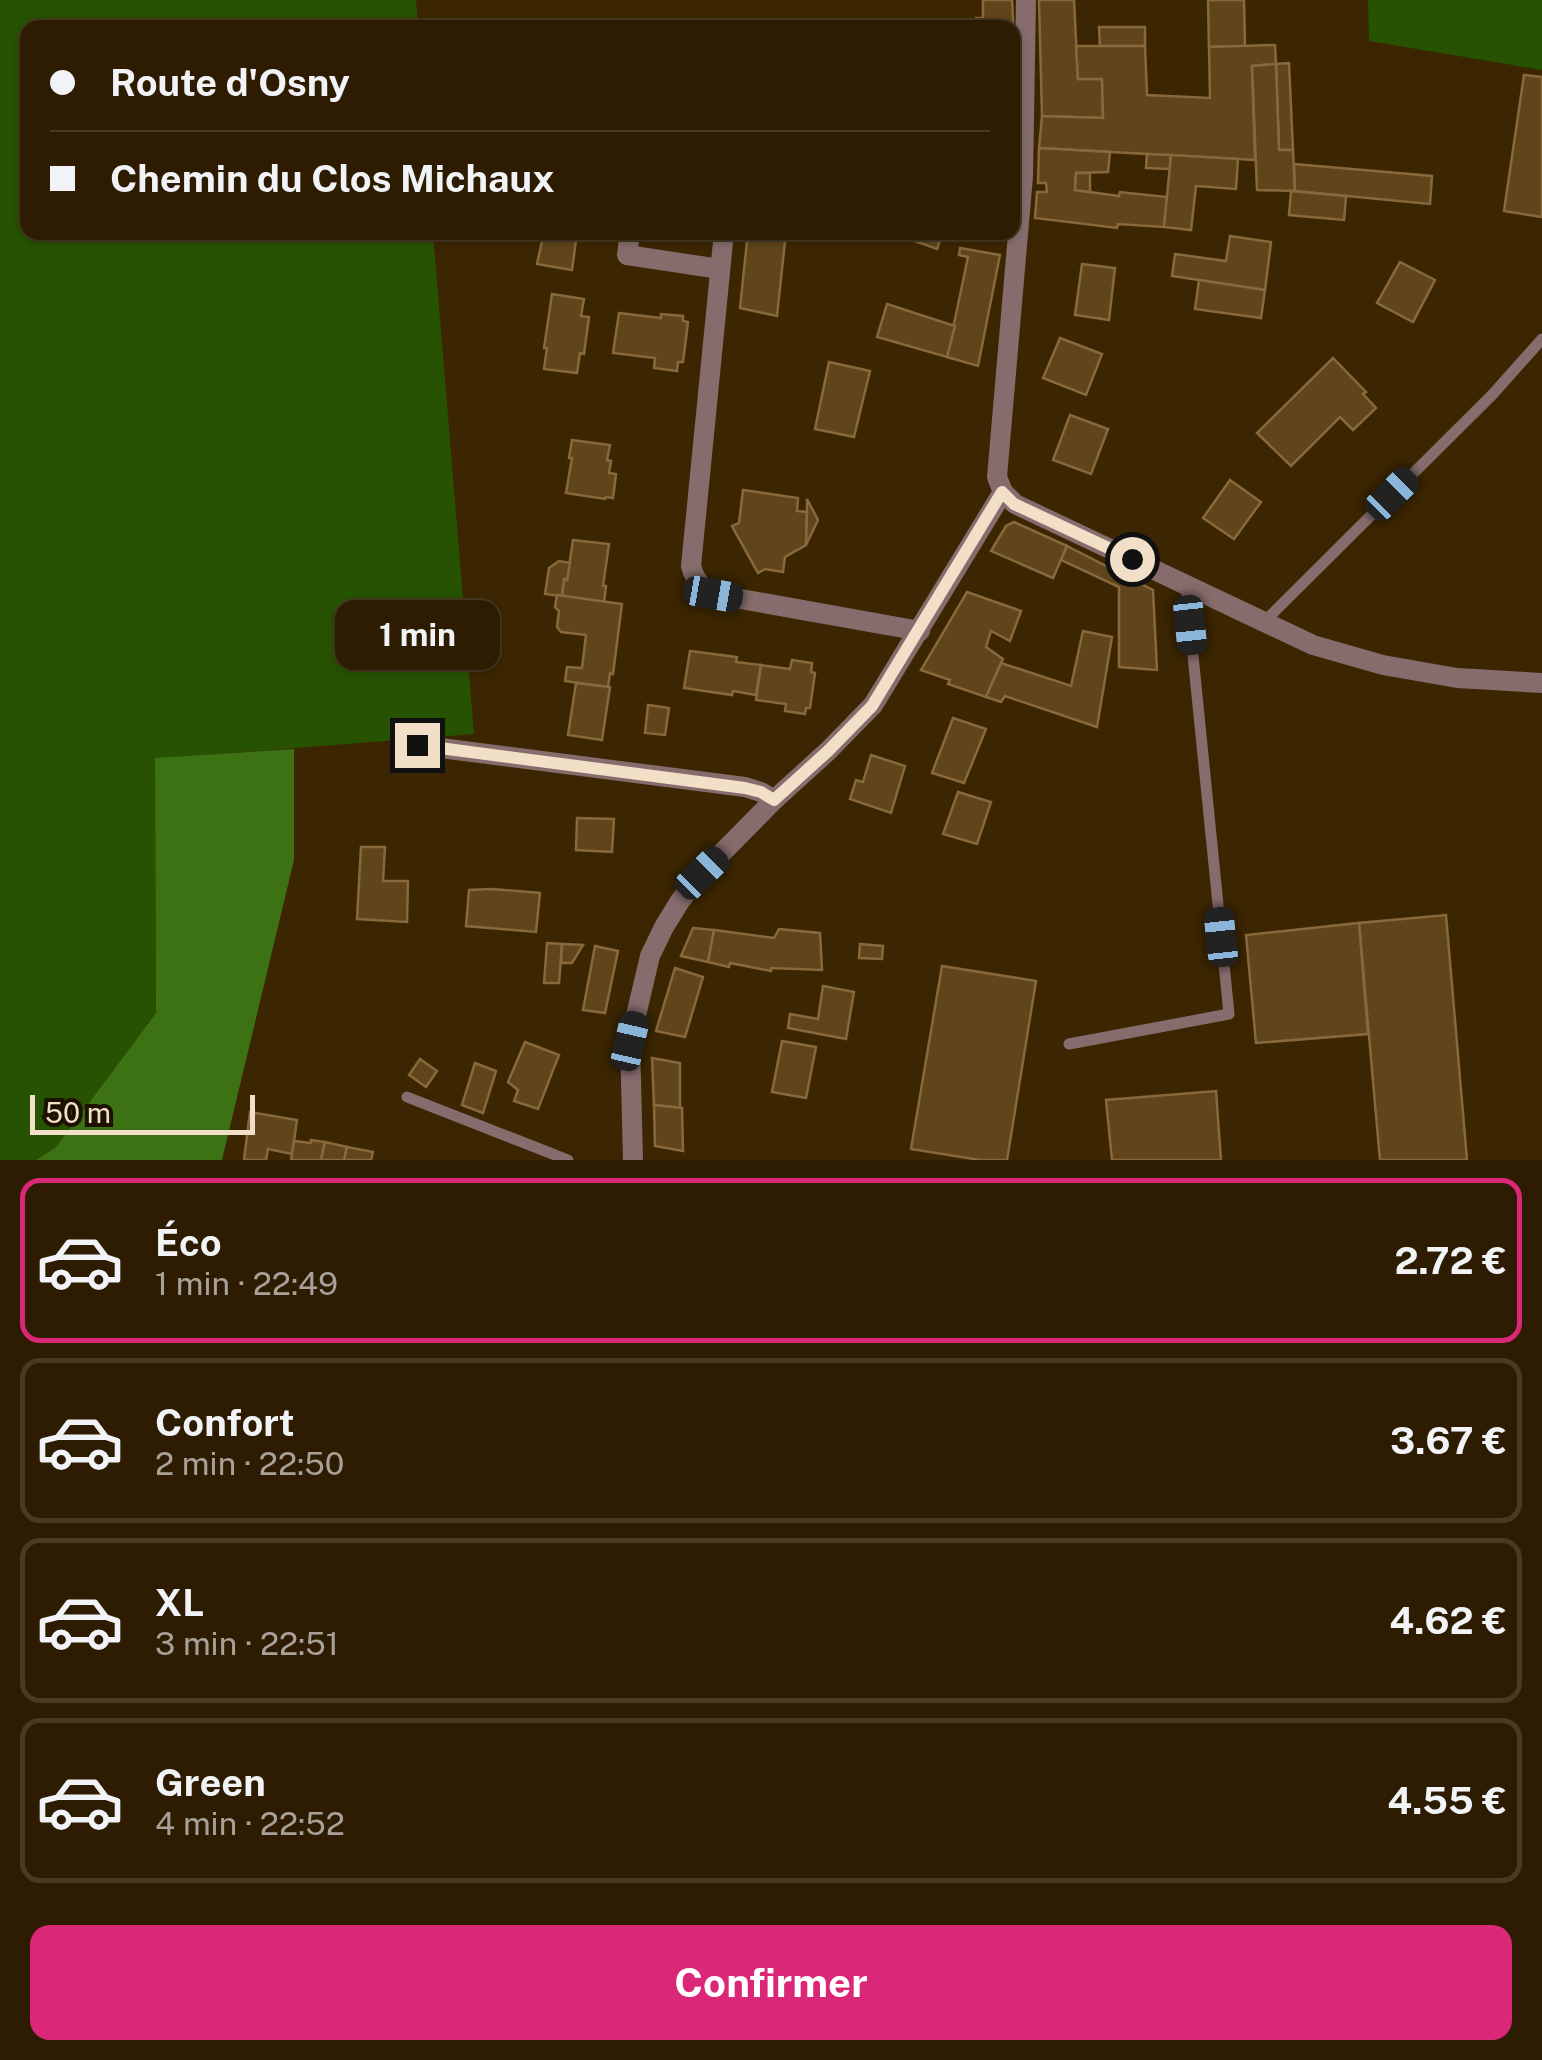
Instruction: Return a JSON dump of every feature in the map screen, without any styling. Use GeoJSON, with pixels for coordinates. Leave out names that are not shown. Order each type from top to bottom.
{"type":"FeatureCollection","features":[{"type":"Feature","properties":{"kind":"street"},"geometry":{"type":"LineString","coordinates":[[1020,212],[1026,0]]}},
{"type":"Feature","properties":{"kind":"street"},"geometry":{"type":"LineString","coordinates":[[629,240],[627,256],[720,269]]}},
{"type":"Feature","properties":{"kind":"street"},"geometry":{"type":"LineString","coordinates":[[723,240],[691,566],[694,577],[713,594],[920,631]]}},
{"type":"Feature","properties":{"kind":"street"},"geometry":{"type":"LineString","coordinates":[[1018,240],[998,477],[1002,492],[1014,504],[1314,645],[1383,665],[1457,678],[1542,683]]}},
{"type":"Feature","properties":{"kind":"street"},"geometry":{"type":"LineString","coordinates":[[634,1160],[630,1041],[650,956],[680,901],[702,873],[872,706],[1002,492]]}},
{"type":"Feature","properties":{"kind":"street"},"geometry":{"type":"LineString","coordinates":[[417,745],[745,788],[774,800]]}},
{"type":"Feature","properties":{"kind":"lane"},"geometry":{"type":"LineString","coordinates":[[1263,622],[1492,395],[1542,339]]}},
{"type":"Feature","properties":{"kind":"lane"},"geometry":{"type":"LineString","coordinates":[[1069,1044],[1229,1014],[1186,586]]}},
{"type":"Feature","properties":{"kind":"lane"},"geometry":{"type":"LineString","coordinates":[[407,1096],[568,1160]]}},
{"type":"Feature","properties":{"kind":"green space"},"geometry":{"type":"Polygon","coordinates":[[[0,0],[416,0],[417,20],[20,20],[20,240],[434,240],[474,734],[155,759],[156,1013],[56,1147],[36,1160],[0,1160],[0,0]]]}},
{"type":"Feature","properties":{"kind":"green space"},"geometry":{"type":"Polygon","coordinates":[[[1368,0],[1542,0],[1542,70],[1369,41],[1368,0]]]}},
{"type":"Feature","properties":{"kind":"green space"},"geometry":{"type":"Polygon","coordinates":[[[294,749],[294,860],[222,1160],[36,1160],[56,1147],[156,1013],[155,758],[294,749]]]}},
{"type":"Feature","properties":{"kind":"building"},"geometry":{"type":"Polygon","coordinates":[[[983,0],[1012,0],[1013,20],[976,20],[983,18],[983,0]]]}},
{"type":"Feature","properties":{"kind":"building"},"geometry":{"type":"Polygon","coordinates":[[[1039,0],[1074,0],[1078,79],[1102,79],[1103,118],[1042,116],[1039,0]]]}},
{"type":"Feature","properties":{"kind":"building"},"geometry":{"type":"Polygon","coordinates":[[[1208,0],[1244,0],[1245,46],[1209,47],[1208,0]]]}},
{"type":"Feature","properties":{"kind":"building"},"geometry":{"type":"Polygon","coordinates":[[[1099,27],[1145,27],[1145,46],[1100,46],[1099,27]]]}},
{"type":"Feature","properties":{"kind":"building"},"geometry":{"type":"Polygon","coordinates":[[[1275,45],[1276,64],[1252,66],[1255,160],[1039,148],[1042,116],[1103,118],[1102,79],[1078,79],[1076,46],[1145,46],[1147,95],[1210,98],[1209,47],[1275,45]]]}},
{"type":"Feature","properties":{"kind":"building"},"geometry":{"type":"Polygon","coordinates":[[[1289,63],[1293,150],[1279,150],[1276,64],[1289,63]]]}},
{"type":"Feature","properties":{"kind":"building"},"geometry":{"type":"Polygon","coordinates":[[[1276,64],[1279,150],[1293,150],[1295,191],[1257,190],[1252,66],[1276,64]]]}},
{"type":"Feature","properties":{"kind":"building"},"geometry":{"type":"Polygon","coordinates":[[[1524,75],[1542,77],[1542,217],[1504,211],[1524,75]]]}},
{"type":"Feature","properties":{"kind":"building"},"geometry":{"type":"Polygon","coordinates":[[[1039,148],[1110,152],[1108,172],[1076,173],[1075,190],[1167,197],[1164,227],[1118,224],[1117,228],[1035,218],[1037,192],[1047,192],[1046,183],[1038,183],[1039,148]]]}},
{"type":"Feature","properties":{"kind":"building"},"geometry":{"type":"Polygon","coordinates":[[[1147,154],[1171,155],[1170,169],[1146,168],[1147,154]]]}},
{"type":"Feature","properties":{"kind":"building"},"geometry":{"type":"Polygon","coordinates":[[[1171,155],[1238,159],[1236,189],[1196,186],[1191,230],[1164,227],[1171,155]]]}},
{"type":"Feature","properties":{"kind":"building"},"geometry":{"type":"Polygon","coordinates":[[[1294,164],[1432,176],[1430,204],[1295,191],[1294,164]]]}},
{"type":"Feature","properties":{"kind":"building"},"geometry":{"type":"Polygon","coordinates":[[[1076,173],[1090,173],[1090,192],[1075,190],[1076,173]]]}},
{"type":"Feature","properties":{"kind":"building"},"geometry":{"type":"Polygon","coordinates":[[[1291,191],[1346,196],[1344,220],[1289,215],[1291,191]]]}},
{"type":"Feature","properties":{"kind":"building"},"geometry":{"type":"Polygon","coordinates":[[[1230,236],[1271,242],[1265,290],[1172,276],[1175,254],[1226,261],[1230,236]]]}},
{"type":"Feature","properties":{"kind":"building"},"geometry":{"type":"Polygon","coordinates":[[[542,240],[576,240],[572,270],[537,264],[542,240]]]}},
{"type":"Feature","properties":{"kind":"building"},"geometry":{"type":"Polygon","coordinates":[[[747,240],[785,240],[777,316],[740,308],[747,240]]]}},
{"type":"Feature","properties":{"kind":"building"},"geometry":{"type":"Polygon","coordinates":[[[912,240],[940,240],[937,249],[912,240]]]}},
{"type":"Feature","properties":{"kind":"building"},"geometry":{"type":"Polygon","coordinates":[[[960,248],[1000,255],[978,366],[947,357],[968,257],[959,255],[960,248]]]}},
{"type":"Feature","properties":{"kind":"building"},"geometry":{"type":"Polygon","coordinates":[[[1400,262],[1435,280],[1413,322],[1377,303],[1400,262]]]}},
{"type":"Feature","properties":{"kind":"building"},"geometry":{"type":"Polygon","coordinates":[[[1082,264],[1115,268],[1109,320],[1075,315],[1082,264]]]}},
{"type":"Feature","properties":{"kind":"building"},"geometry":{"type":"Polygon","coordinates":[[[1199,280],[1265,290],[1261,318],[1195,309],[1199,280]]]}},
{"type":"Feature","properties":{"kind":"building"},"geometry":{"type":"Polygon","coordinates":[[[552,294],[584,299],[581,316],[589,317],[577,373],[544,369],[552,294]]]}},
{"type":"Feature","properties":{"kind":"building"},"geometry":{"type":"Polygon","coordinates":[[[887,304],[955,326],[947,357],[877,337],[887,304]]]}},
{"type":"Feature","properties":{"kind":"building"},"geometry":{"type":"Polygon","coordinates":[[[619,313],[661,318],[661,314],[683,316],[683,321],[688,322],[683,362],[678,362],[677,371],[654,368],[655,358],[613,353],[619,313]]]}},
{"type":"Feature","properties":{"kind":"building"},"geometry":{"type":"Polygon","coordinates":[[[1060,338],[1102,354],[1086,395],[1043,378],[1060,338]]]}},
{"type":"Feature","properties":{"kind":"building"},"geometry":{"type":"Polygon","coordinates":[[[1333,358],[1376,408],[1353,430],[1340,417],[1291,466],[1257,433],[1333,358]]]}},
{"type":"Feature","properties":{"kind":"building"},"geometry":{"type":"Polygon","coordinates":[[[829,362],[870,371],[854,437],[815,429],[829,362]]]}},
{"type":"Feature","properties":{"kind":"building"},"geometry":{"type":"Polygon","coordinates":[[[1070,415],[1108,429],[1091,474],[1053,460],[1070,415]]]}},
{"type":"Feature","properties":{"kind":"building"},"geometry":{"type":"Polygon","coordinates":[[[572,440],[610,445],[609,473],[616,474],[613,498],[566,493],[572,440]]]}},
{"type":"Feature","properties":{"kind":"building"},"geometry":{"type":"Polygon","coordinates":[[[1230,480],[1261,502],[1234,539],[1203,518],[1230,480]]]}},
{"type":"Feature","properties":{"kind":"building"},"geometry":{"type":"Polygon","coordinates":[[[743,490],[798,498],[797,511],[807,512],[806,545],[785,557],[783,572],[765,569],[758,573],[732,526],[739,523],[743,490]]]}},
{"type":"Feature","properties":{"kind":"building"},"geometry":{"type":"Polygon","coordinates":[[[807,499],[818,520],[806,545],[807,512],[807,499]]]}},
{"type":"Feature","properties":{"kind":"building"},"geometry":{"type":"Polygon","coordinates":[[[1014,522],[1067,546],[1053,578],[991,551],[1006,526],[1014,522]]]}},
{"type":"Feature","properties":{"kind":"building"},"geometry":{"type":"Polygon","coordinates":[[[573,540],[609,544],[604,602],[562,596],[573,540]]]}},
{"type":"Feature","properties":{"kind":"building"},"geometry":{"type":"Polygon","coordinates":[[[1067,546],[1153,590],[1157,670],[1119,667],[1119,587],[1061,560],[1067,546]]]}},
{"type":"Feature","properties":{"kind":"building"},"geometry":{"type":"Polygon","coordinates":[[[559,561],[570,563],[562,596],[545,594],[549,568],[559,561]]]}},
{"type":"Feature","properties":{"kind":"building"},"geometry":{"type":"Polygon","coordinates":[[[967,592],[1021,611],[1010,641],[991,631],[986,647],[1003,659],[986,697],[921,670],[967,592]]]}},
{"type":"Feature","properties":{"kind":"building"},"geometry":{"type":"Polygon","coordinates":[[[557,595],[622,604],[608,687],[565,681],[567,667],[582,668],[586,635],[561,632],[557,627],[557,595]]]}},
{"type":"Feature","properties":{"kind":"building"},"geometry":{"type":"Polygon","coordinates":[[[1083,631],[1112,637],[1097,727],[1005,696],[1001,702],[986,697],[1001,663],[1071,686],[1083,631]]]}},
{"type":"Feature","properties":{"kind":"building"},"geometry":{"type":"Polygon","coordinates":[[[690,651],[737,657],[736,662],[761,665],[756,695],[684,688],[690,651]]]}},
{"type":"Feature","properties":{"kind":"building"},"geometry":{"type":"Polygon","coordinates":[[[792,660],[812,663],[811,672],[815,673],[810,708],[806,708],[805,714],[785,711],[786,704],[756,700],[761,665],[790,669],[792,660]]]}},
{"type":"Feature","properties":{"kind":"building"},"geometry":{"type":"Polygon","coordinates":[[[576,683],[610,687],[602,740],[568,735],[576,683]]]}},
{"type":"Feature","properties":{"kind":"building"},"geometry":{"type":"Polygon","coordinates":[[[648,705],[669,708],[665,735],[645,733],[648,705]]]}},
{"type":"Feature","properties":{"kind":"building"},"geometry":{"type":"Polygon","coordinates":[[[953,718],[986,729],[964,783],[932,773],[953,718]]]}},
{"type":"Feature","properties":{"kind":"building"},"geometry":{"type":"Polygon","coordinates":[[[871,755],[905,766],[891,813],[850,799],[856,780],[863,782],[871,755]]]}},
{"type":"Feature","properties":{"kind":"building"},"geometry":{"type":"Polygon","coordinates":[[[958,792],[991,802],[977,844],[943,834],[958,792]]]}},
{"type":"Feature","properties":{"kind":"building"},"geometry":{"type":"Polygon","coordinates":[[[577,818],[614,819],[612,852],[576,850],[577,818]]]}},
{"type":"Feature","properties":{"kind":"building"},"geometry":{"type":"Polygon","coordinates":[[[361,847],[385,847],[383,881],[408,881],[407,922],[357,919],[361,847]]]}},
{"type":"Feature","properties":{"kind":"building"},"geometry":{"type":"Polygon","coordinates":[[[469,890],[540,893],[536,932],[466,926],[469,890]]]}},
{"type":"Feature","properties":{"kind":"building"},"geometry":{"type":"Polygon","coordinates":[[[1446,915],[1467,1160],[1380,1160],[1359,923],[1446,915]]]}},
{"type":"Feature","properties":{"kind":"building"},"geometry":{"type":"Polygon","coordinates":[[[1359,923],[1368,1034],[1256,1043],[1246,935],[1359,923]]]}},
{"type":"Feature","properties":{"kind":"building"},"geometry":{"type":"Polygon","coordinates":[[[693,928],[714,930],[708,962],[681,956],[693,928]]]}},
{"type":"Feature","properties":{"kind":"building"},"geometry":{"type":"Polygon","coordinates":[[[779,929],[820,933],[822,970],[771,971],[708,962],[714,930],[774,938],[779,929]]]}},
{"type":"Feature","properties":{"kind":"building"},"geometry":{"type":"Polygon","coordinates":[[[547,943],[562,944],[559,983],[544,983],[547,943]]]}},
{"type":"Feature","properties":{"kind":"building"},"geometry":{"type":"Polygon","coordinates":[[[562,944],[583,945],[572,963],[561,963],[562,944]]]}},
{"type":"Feature","properties":{"kind":"building"},"geometry":{"type":"Polygon","coordinates":[[[860,944],[883,946],[882,959],[859,958],[860,944]]]}},
{"type":"Feature","properties":{"kind":"building"},"geometry":{"type":"Polygon","coordinates":[[[595,946],[618,951],[605,1013],[583,1010],[595,946]]]}},
{"type":"Feature","properties":{"kind":"building"},"geometry":{"type":"Polygon","coordinates":[[[942,966],[1036,981],[1007,1160],[980,1160],[911,1149],[942,966]]]}},
{"type":"Feature","properties":{"kind":"building"},"geometry":{"type":"Polygon","coordinates":[[[675,968],[703,977],[685,1037],[656,1031],[675,968]]]}},
{"type":"Feature","properties":{"kind":"building"},"geometry":{"type":"Polygon","coordinates":[[[823,986],[854,992],[846,1039],[788,1028],[790,1014],[818,1019],[823,986]]]}},
{"type":"Feature","properties":{"kind":"building"},"geometry":{"type":"Polygon","coordinates":[[[782,1041],[816,1047],[806,1098],[772,1092],[782,1041]]]}},
{"type":"Feature","properties":{"kind":"building"},"geometry":{"type":"Polygon","coordinates":[[[525,1042],[559,1055],[538,1109],[514,1101],[518,1090],[508,1082],[525,1042]]]}},
{"type":"Feature","properties":{"kind":"building"},"geometry":{"type":"Polygon","coordinates":[[[652,1058],[680,1063],[680,1108],[654,1105],[652,1058]]]}},
{"type":"Feature","properties":{"kind":"building"},"geometry":{"type":"Polygon","coordinates":[[[420,1059],[437,1071],[426,1087],[409,1075],[420,1059]]]}},
{"type":"Feature","properties":{"kind":"building"},"geometry":{"type":"Polygon","coordinates":[[[475,1063],[496,1071],[483,1113],[462,1105],[475,1063]]]}},
{"type":"Feature","properties":{"kind":"building"},"geometry":{"type":"Polygon","coordinates":[[[1216,1091],[1221,1160],[1112,1160],[1106,1100],[1216,1091]]]}},
{"type":"Feature","properties":{"kind":"building"},"geometry":{"type":"Polygon","coordinates":[[[654,1105],[682,1108],[683,1151],[655,1146],[654,1105]]]}},
{"type":"Feature","properties":{"kind":"building"},"geometry":{"type":"Polygon","coordinates":[[[250,1112],[297,1120],[292,1154],[268,1149],[266,1160],[244,1160],[250,1112]]]}},
{"type":"Feature","properties":{"kind":"building"},"geometry":{"type":"Polygon","coordinates":[[[294,1141],[325,1142],[321,1160],[291,1160],[294,1141]]]}},
{"type":"Feature","properties":{"kind":"building"},"geometry":{"type":"Polygon","coordinates":[[[325,1142],[347,1147],[344,1160],[321,1160],[325,1142]]]}},
{"type":"Feature","properties":{"kind":"building"},"geometry":{"type":"Polygon","coordinates":[[[347,1147],[373,1152],[371,1160],[344,1160],[347,1147]]]}},
{"type":"Feature","properties":{"kind":"route"},"geometry":{"type":"LineString","coordinates":[[417,745],[745,788],[774,800],[872,706],[1002,492],[1014,504],[1132,559]]}}]}
